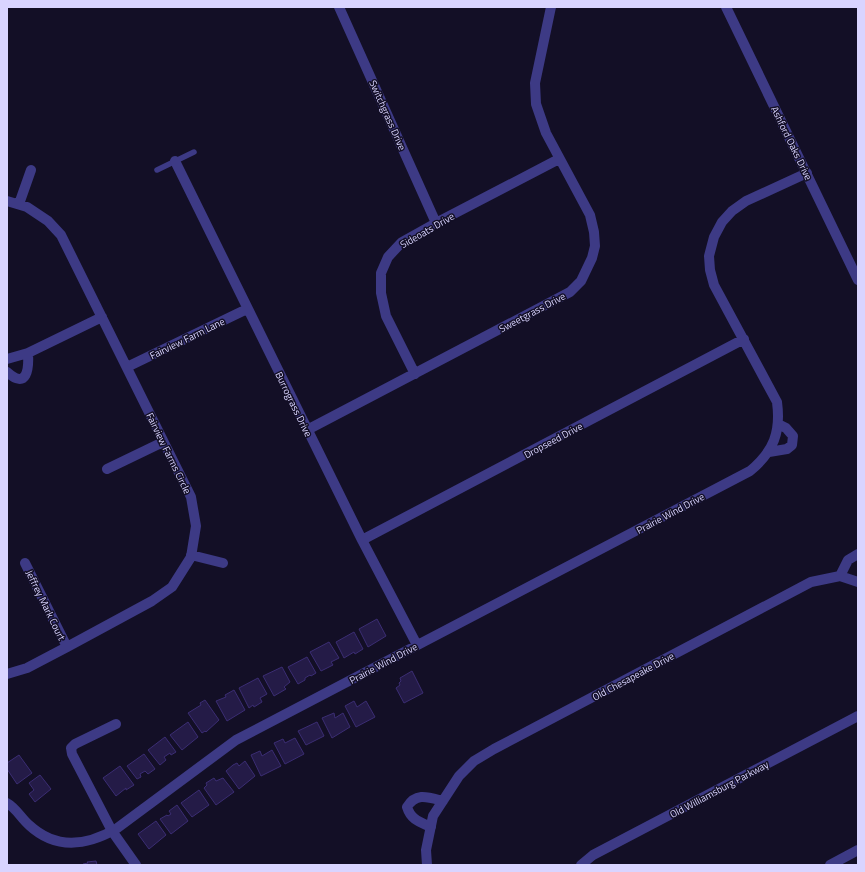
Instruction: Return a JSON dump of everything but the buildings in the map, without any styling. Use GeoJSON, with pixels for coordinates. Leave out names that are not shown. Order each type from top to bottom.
{"type":"FeatureCollection","features":[{"type":"Feature","properties":{"kind":"street","name":"Switchgrass Drive"},"geometry":{"type":"LineString","coordinates":[[340,7],[436,223]]}},
{"type":"Feature","properties":{"kind":"street","name":"Sweetgrass Drive"},"geometry":{"type":"LineString","coordinates":[[307,430],[570,292],[581,281],[592,258],[594,246],[594,232],[590,215],[559,160],[546,133],[536,104],[535,83],[551,7]]}},
{"type":"Feature","properties":{"kind":"street","name":"Ashford Oaks Drive"},"geometry":{"type":"LineString","coordinates":[[726,7],[858,280]]}},
{"type":"Feature","properties":{"kind":"street","name":"Sideoats Drive"},"geometry":{"type":"LineString","coordinates":[[414,374],[386,316],[381,294],[381,273],[388,256],[402,242],[559,160]]}},
{"type":"Feature","properties":{"kind":"street","name":"Burrograss Drive"},"geometry":{"type":"LineString","coordinates":[[175,161],[307,430],[417,645]]}},
{"type":"Feature","properties":{"kind":"street"},"geometry":{"type":"LineString","coordinates":[[19,204],[31,170]]}},
{"type":"Feature","properties":{"kind":"street","name":"Prairie Wind Drive"},"geometry":{"type":"LineString","coordinates":[[7,803],[29,825],[47,839],[66,843],[86,842],[102,837],[112,832],[236,740],[750,471],[769,452],[776,437],[778,424],[777,402],[714,285],[710,270],[710,256],[714,237],[722,222],[732,210],[746,201],[807,173]]}},
{"type":"Feature","properties":{"kind":"street","name":"Fairview Farms Circle"},"geometry":{"type":"LineString","coordinates":[[7,201],[27,207],[48,221],[62,235],[190,497],[196,526],[191,555],[172,587],[152,601],[67,647],[27,668],[7,674]]}},
{"type":"Feature","properties":{"kind":"street","name":"Fairview Farm Lane"},"geometry":{"type":"LineString","coordinates":[[127,368],[247,309]]}},
{"type":"Feature","properties":{"kind":"street"},"geometry":{"type":"LineString","coordinates":[[7,359],[28,353],[102,317]]}},
{"type":"Feature","properties":{"kind":"street","name":"Dropseed Drive"},"geometry":{"type":"LineString","coordinates":[[362,540],[744,339]]}},
{"type":"Feature","properties":{"kind":"street"},"geometry":{"type":"LineString","coordinates":[[7,372],[16,378],[21,379],[25,376],[28,371],[28,353]]}},
{"type":"Feature","properties":{"kind":"street"},"geometry":{"type":"LineString","coordinates":[[769,452],[787,449],[792,445],[793,436],[786,428],[778,424]]}},
{"type":"Feature","properties":{"kind":"street"},"geometry":{"type":"LineString","coordinates":[[107,469],[163,442]]}},
{"type":"Feature","properties":{"kind":"street"},"geometry":{"type":"LineString","coordinates":[[858,554],[848,560],[840,576],[858,582]]}},
{"type":"Feature","properties":{"kind":"street"},"geometry":{"type":"LineString","coordinates":[[191,555],[223,563]]}},
{"type":"Feature","properties":{"kind":"street","name":"Jeffrey Mark Court"},"geometry":{"type":"LineString","coordinates":[[25,563],[67,647]]}},
{"type":"Feature","properties":{"kind":"street","name":"Old Chesapeake Drive"},"geometry":{"type":"LineString","coordinates":[[427,865],[426,850],[434,816],[459,776],[474,760],[811,582],[840,576]]}},
{"type":"Feature","properties":{"kind":"street","name":"Old Williamsburg Parkway"},"geometry":{"type":"LineString","coordinates":[[581,865],[593,855],[858,716]]}},
{"type":"Feature","properties":{"kind":"street"},"geometry":{"type":"LineString","coordinates":[[116,724],[75,744],[71,748],[72,754],[112,832],[136,865]]}},
{"type":"Feature","properties":{"kind":"street"},"geometry":{"type":"LineString","coordinates":[[431,827],[414,819],[409,814],[407,807],[414,799],[420,796],[443,800]]}},
{"type":"Feature","properties":{"kind":"street"},"geometry":{"type":"LineString","coordinates":[[830,865],[858,850]]}},
{"type":"Feature","properties":{"kind":"lane"},"geometry":{"type":"LineString","coordinates":[[158,170],[194,152]]}}]}
